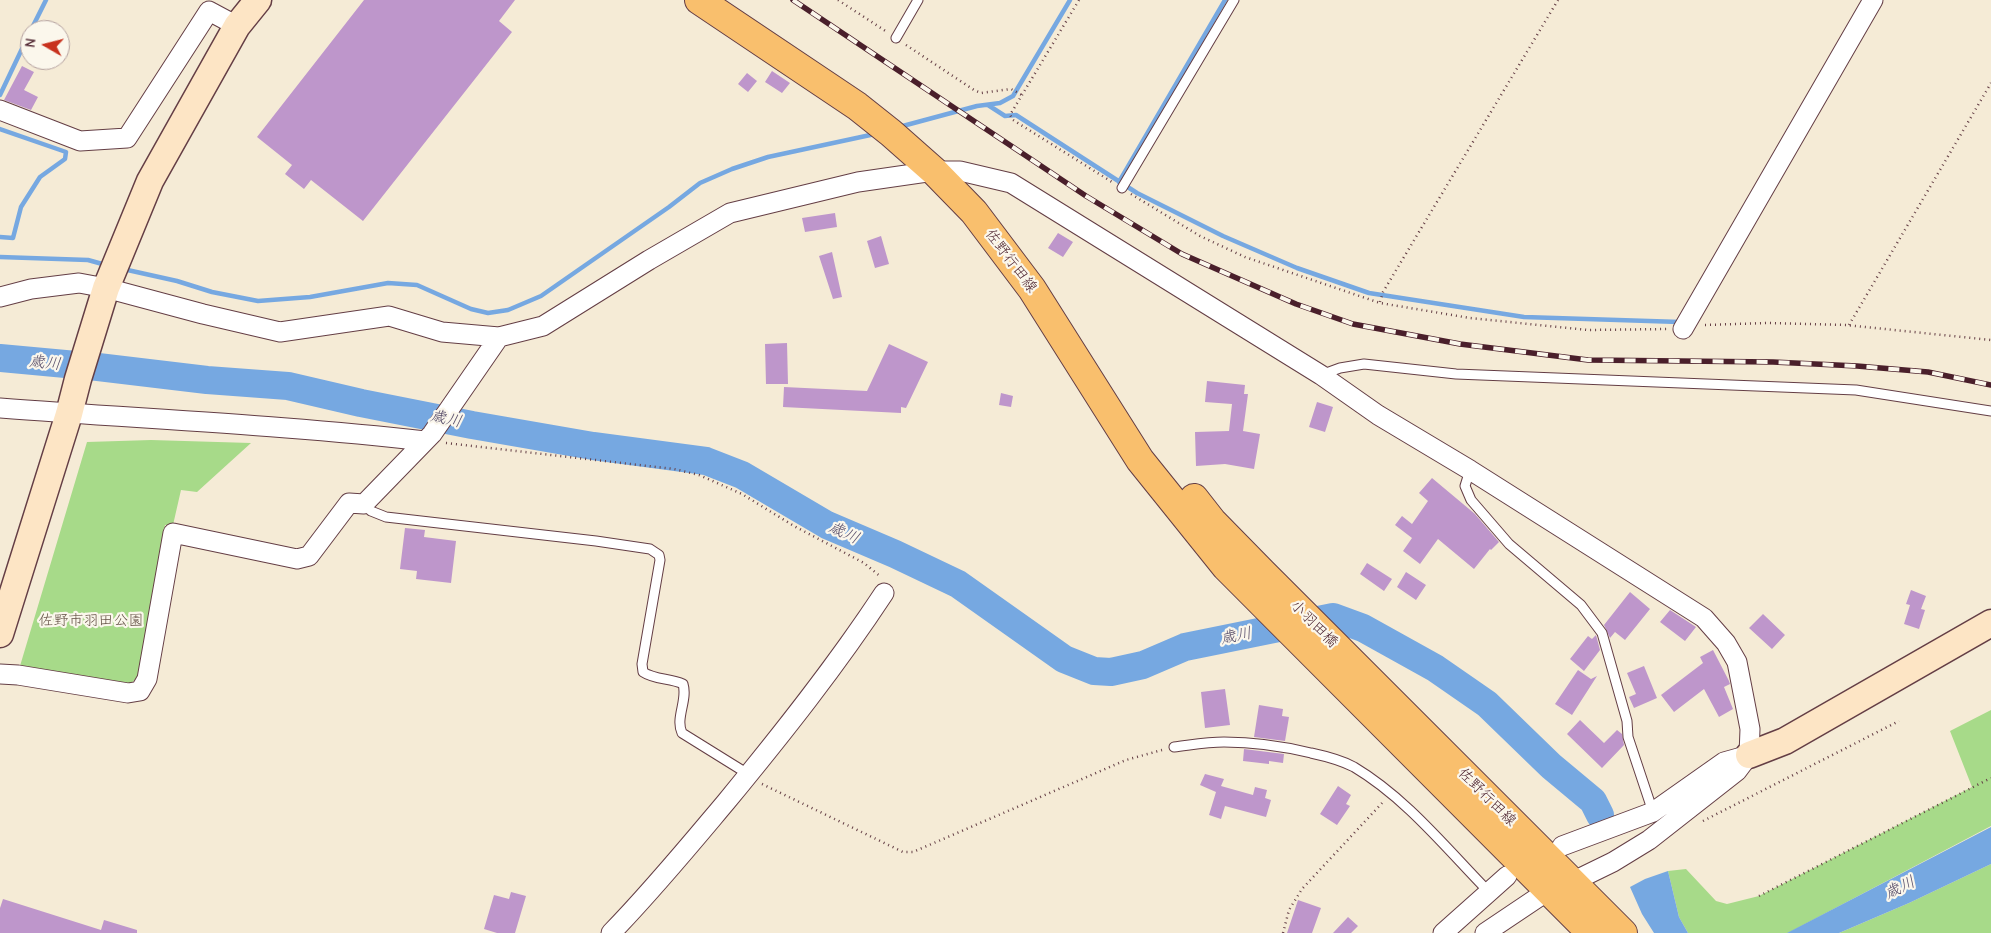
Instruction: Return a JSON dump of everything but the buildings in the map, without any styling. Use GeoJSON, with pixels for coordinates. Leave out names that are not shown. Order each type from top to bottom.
{"type":"FeatureCollection","features":[{"type":"Feature","properties":{"kind":"main road","name":"佐野行田線"},"geometry":{"type":"LineString","coordinates":[[699,0],[857,106],[891,133],[947,171]]}},
{"type":"Feature","properties":{"kind":"main road","name":"佐野行田線"},"geometry":{"type":"LineString","coordinates":[[731,0],[868,93],[907,124],[947,171],[1008,226],[1050,283],[1157,452],[1264,589]]}},
{"type":"Feature","properties":{"kind":"main road","name":"小羽田橋"},"geometry":{"type":"LineString","coordinates":[[1264,589],[1351,661]]}},
{"type":"Feature","properties":{"kind":"main road","name":"小羽田橋"},"geometry":{"type":"LineString","coordinates":[[1264,589],[1320,662]]}},
{"type":"Feature","properties":{"kind":"main road","name":"佐野行田線"},"geometry":{"type":"LineString","coordinates":[[1351,661],[1570,896],[1591,933]]}},
{"type":"Feature","properties":{"kind":"main road","name":"佐野行田線"},"geometry":{"type":"LineString","coordinates":[[1320,662],[1570,896],[1623,933]]}},
{"type":"Feature","properties":{"kind":"street"},"geometry":{"type":"LineString","coordinates":[[0,634],[105,291],[150,181],[237,26],[258,0]]}},
{"type":"Feature","properties":{"kind":"street"},"geometry":{"type":"LineString","coordinates":[[1683,329],[1873,0]]}},
{"type":"Feature","properties":{"kind":"street"},"geometry":{"type":"LineString","coordinates":[[0,110],[80,141],[127,138],[209,10],[237,26]]}},
{"type":"Feature","properties":{"kind":"street"},"geometry":{"type":"LineString","coordinates":[[0,297],[31,289],[79,283],[105,291],[280,332],[389,316],[442,332],[498,337],[543,326],[649,260],[730,213],[858,182],[947,171],[1011,183],[1321,375],[1378,415],[1470,470],[1704,618],[1726,643],[1737,662],[1750,728],[1750,755],[1737,771],[1649,840],[1613,862],[1570,896],[1485,933]]}},
{"type":"Feature","properties":{"kind":"street"},"geometry":{"type":"LineString","coordinates":[[0,674],[18,675],[128,693],[140,691],[147,679],[174,533],[296,560],[309,556],[349,503],[364,504],[429,437],[498,337]]}},
{"type":"Feature","properties":{"kind":"street"},"geometry":{"type":"LineString","coordinates":[[0,408],[70,410],[429,437]]}},
{"type":"Feature","properties":{"kind":"street"},"geometry":{"type":"LineString","coordinates":[[611,933],[648,896],[808,702],[884,593]]}},
{"type":"Feature","properties":{"kind":"street"},"geometry":{"type":"LineString","coordinates":[[1562,846],[1653,812],[1724,762],[1750,755],[1785,741],[1991,622]]}},
{"type":"Feature","properties":{"kind":"street"},"geometry":{"type":"LineString","coordinates":[[1443,933],[1507,876]]}},
{"type":"Feature","properties":{"kind":"lane"},"geometry":{"type":"LineString","coordinates":[[896,38],[918,0]]}},
{"type":"Feature","properties":{"kind":"lane"},"geometry":{"type":"LineString","coordinates":[[1122,188],[1234,0]]}},
{"type":"Feature","properties":{"kind":"lane"},"geometry":{"type":"LineString","coordinates":[[1321,375],[1340,368],[1364,364],[1456,374],[1856,390],[1991,411]]}},
{"type":"Feature","properties":{"kind":"lane"},"geometry":{"type":"LineString","coordinates":[[1470,470],[1465,486],[1471,500],[1509,544],[1581,605],[1602,633],[1627,721],[1628,737],[1653,812]]}},
{"type":"Feature","properties":{"kind":"lane"},"geometry":{"type":"LineString","coordinates":[[364,504],[371,511],[386,517],[596,541],[650,549],[656,552],[660,560],[642,664],[643,672],[650,677],[683,684],[684,693],[679,727],[682,733],[748,774]]}},
{"type":"Feature","properties":{"kind":"lane"},"geometry":{"type":"LineString","coordinates":[[1174,747],[1223,742],[1256,744],[1290,748],[1325,756],[1352,766],[1407,807],[1488,891]]}},
{"type":"Feature","properties":{"kind":"path"},"geometry":{"type":"LineString","coordinates":[[838,0],[974,90],[981,93],[1012,89],[1022,95]]}},
{"type":"Feature","properties":{"kind":"path"},"geometry":{"type":"LineString","coordinates":[[1078,0],[1010,115],[1013,120],[1200,236],[1245,257],[1380,302],[1470,318],[1588,330],[1683,329],[1695,325],[1767,323],[1848,326],[1991,340]]}},
{"type":"Feature","properties":{"kind":"path"},"geometry":{"type":"LineString","coordinates":[[1380,302],[1383,292],[1558,0]]}},
{"type":"Feature","properties":{"kind":"path"},"geometry":{"type":"LineString","coordinates":[[1848,326],[1991,83]]}},
{"type":"Feature","properties":{"kind":"path"},"geometry":{"type":"LineString","coordinates":[[429,437],[699,475],[742,494],[794,526],[864,563],[880,575],[884,593]]}},
{"type":"Feature","properties":{"kind":"path"},"geometry":{"type":"LineString","coordinates":[[1697,824],[1898,721]]}},
{"type":"Feature","properties":{"kind":"path"},"geometry":{"type":"LineString","coordinates":[[748,774],[762,784],[903,852],[914,852],[1126,760],[1174,747]]}},
{"type":"Feature","properties":{"kind":"path"},"geometry":{"type":"LineString","coordinates":[[1759,896],[1991,778]]}},
{"type":"Feature","properties":{"kind":"path"},"geometry":{"type":"LineString","coordinates":[[1283,933],[1289,910],[1302,889],[1390,794]]}},
{"type":"Feature","properties":{"kind":"green space","name":"佐野市羽田公園"},"geometry":{"type":"Polygon","coordinates":[[[151,440],[251,443],[197,492],[181,490],[173,525],[165,525],[138,677],[130,684],[20,666],[87,442],[151,440]]]}},
{"type":"Feature","properties":{"kind":"green space"},"geometry":{"type":"Polygon","coordinates":[[[1991,710],[1991,826],[1788,933],[1688,933],[1679,917],[1668,871],[1686,869],[1716,901],[1727,904],[1759,896],[1972,787],[1950,731],[1991,710]]]}},
{"type":"Feature","properties":{"kind":"green space"},"geometry":{"type":"Polygon","coordinates":[[[1991,864],[1991,933],[1839,933],[1909,903],[1991,864]]]}},
{"type":"Feature","properties":{"kind":"water"},"geometry":{"type":"Polygon","coordinates":[[[1991,827],[1991,864],[1909,903],[1839,933],[1787,933],[1991,827]]]}},
{"type":"Feature","properties":{"kind":"water"},"geometry":{"type":"Polygon","coordinates":[[[1668,871],[1679,917],[1688,933],[1654,933],[1642,914],[1630,887],[1645,879],[1668,871]]]}},
{"type":"Feature","properties":{"kind":"waterway"},"geometry":{"type":"LineString","coordinates":[[36,20],[46,0]]}},
{"type":"Feature","properties":{"kind":"waterway"},"geometry":{"type":"LineString","coordinates":[[899,127],[977,106],[1000,103],[1013,96],[1070,0]]}},
{"type":"Feature","properties":{"kind":"waterway"},"geometry":{"type":"LineString","coordinates":[[1119,182],[1225,0]]}},
{"type":"Feature","properties":{"kind":"waterway"},"geometry":{"type":"LineString","coordinates":[[0,95],[20,53]]}},
{"type":"Feature","properties":{"kind":"waterway"},"geometry":{"type":"LineString","coordinates":[[988,105],[1005,116],[1016,115],[1137,193],[1223,236],[1297,268],[1369,293],[1524,317],[1680,322]]}},
{"type":"Feature","properties":{"kind":"waterway"},"geometry":{"type":"LineString","coordinates":[[0,129],[66,152],[65,159],[40,177],[21,207],[13,238],[0,237]]}},
{"type":"Feature","properties":{"kind":"waterway"},"geometry":{"type":"LineString","coordinates":[[123,269],[177,281],[212,292],[258,301],[310,297],[388,283],[417,285],[471,309],[488,313],[508,310],[541,296],[669,207],[700,183],[732,169],[768,157],[875,134]]}},
{"type":"Feature","properties":{"kind":"waterway"},"geometry":{"type":"LineString","coordinates":[[0,257],[88,260],[106,265]]}},
{"type":"Feature","properties":{"kind":"waterway","name":"歳川"},"geometry":{"type":"LineString","coordinates":[[0,358],[207,380],[288,386],[472,425],[593,446],[706,461],[742,475],[827,525],[958,584],[1064,659],[1094,671],[1111,672],[1143,665],[1185,647],[1333,617],[1363,628],[1435,668],[1487,704],[1551,766],[1593,801],[1600,815]]}},
{"type":"Feature","properties":{"kind":"railway"},"geometry":{"type":"LineString","coordinates":[[793,0],[1086,196],[1182,254],[1296,304],[1353,324],[1460,344],[1588,360],[1773,362],[1857,366],[1928,372],[1991,385]]}}]}
